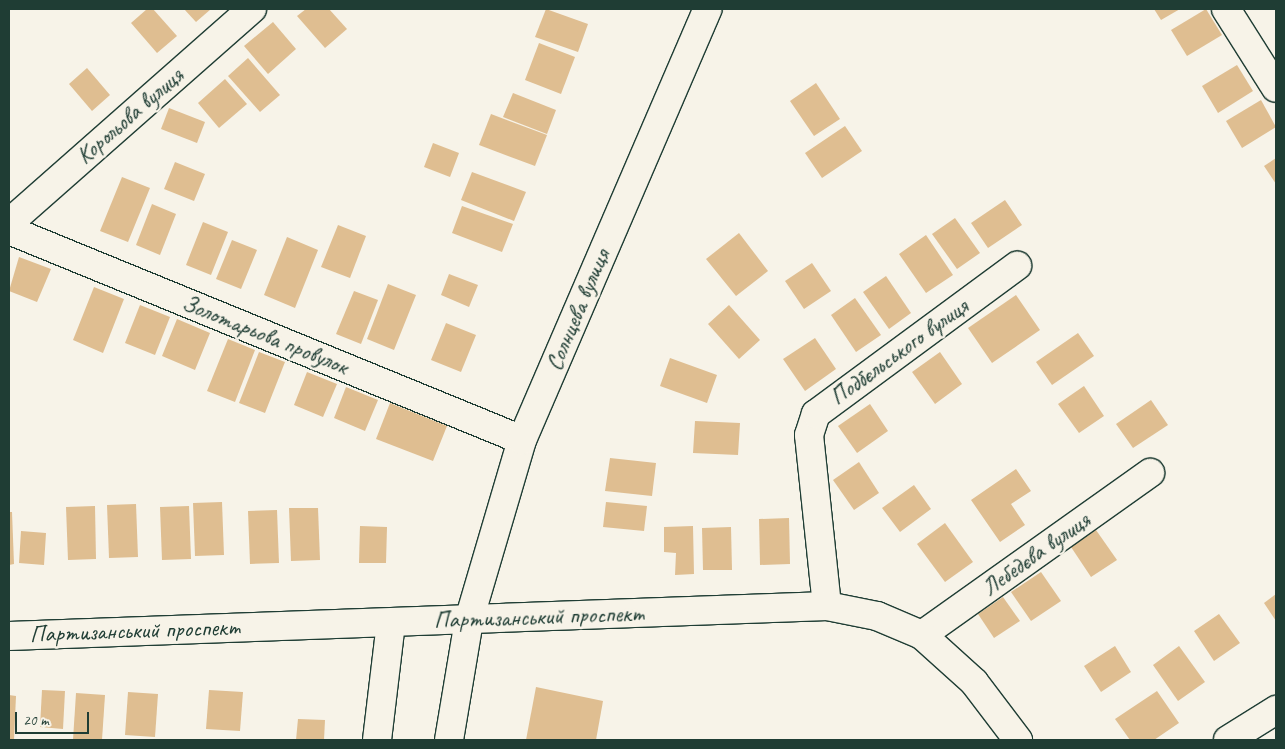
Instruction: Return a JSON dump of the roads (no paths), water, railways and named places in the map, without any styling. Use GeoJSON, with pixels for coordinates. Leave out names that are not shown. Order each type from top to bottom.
{"type":"FeatureCollection","features":[{"type":"Feature","properties":{"kind":"street","name":"Корольова вулиця"},"geometry":{"type":"LineString","coordinates":[[9,223],[252,9]]}},
{"type":"Feature","properties":{"kind":"street","name":"Солнцева вулиця"},"geometry":{"type":"LineString","coordinates":[[448,740],[469,620],[522,440],[708,9]]}},
{"type":"Feature","properties":{"kind":"street"},"geometry":{"type":"LineString","coordinates":[[1226,9],[1276,88]]}},
{"type":"Feature","properties":{"kind":"street","name":"Золотарьова провулок"},"geometry":{"type":"LineString","coordinates":[[9,230],[522,440]]}},
{"type":"Feature","properties":{"kind":"street","name":"Подбєльського вулиця"},"geometry":{"type":"LineString","coordinates":[[827,606],[809,435],[816,414],[1017,266]]}},
{"type":"Feature","properties":{"kind":"street","name":"Лебедєва вулиця"},"geometry":{"type":"LineString","coordinates":[[922,634],[1150,473]]}},
{"type":"Feature","properties":{"kind":"street","name":"Партизанський проспект"},"geometry":{"type":"LineString","coordinates":[[9,636],[827,606],[876,616],[922,634],[974,682],[1018,740]]}},
{"type":"Feature","properties":{"kind":"street"},"geometry":{"type":"LineString","coordinates":[[377,740],[391,623]]}},
{"type":"Feature","properties":{"kind":"street"},"geometry":{"type":"LineString","coordinates":[[1228,740],[1276,710]]}}]}
